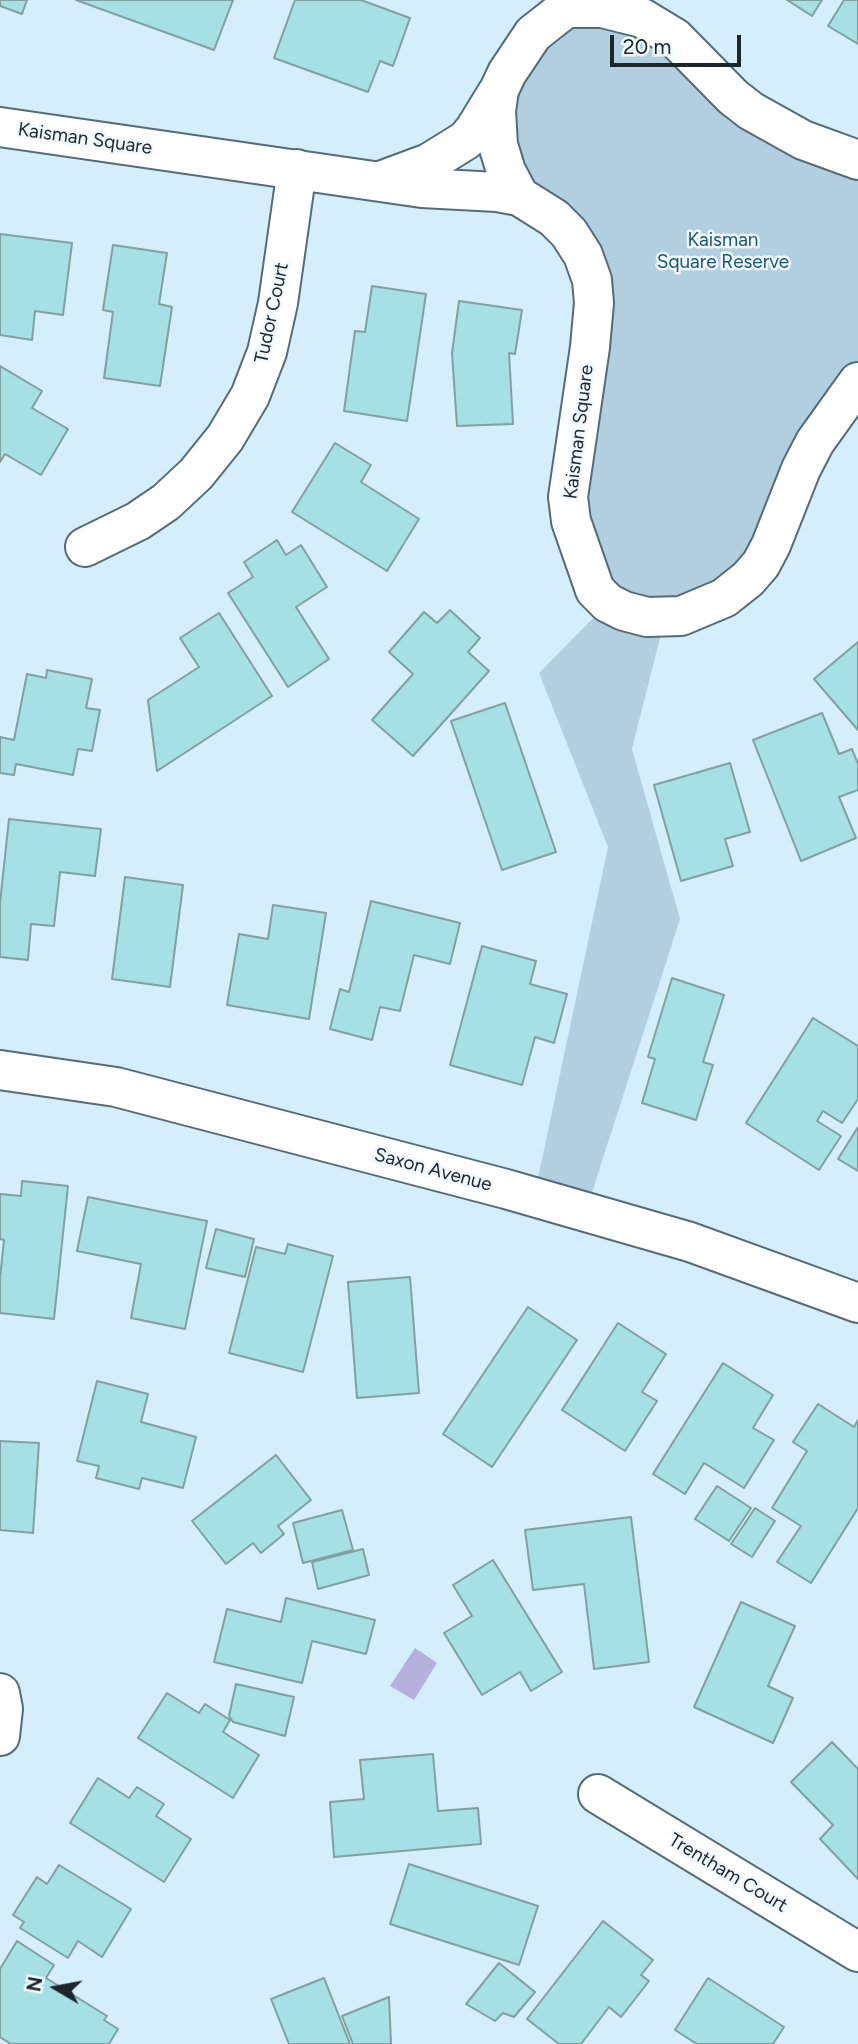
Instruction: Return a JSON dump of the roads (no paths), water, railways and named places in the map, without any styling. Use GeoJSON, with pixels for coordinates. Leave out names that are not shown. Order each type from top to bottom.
{"type":"FeatureCollection","features":[{"type":"Feature","properties":{"kind":"street","name":"Kaisman Square"},"geometry":{"type":"LineString","coordinates":[[377,182],[429,163],[466,140],[533,34],[566,8],[602,8],[627,13],[657,26],[675,38],[733,97],[751,110],[803,139],[858,160]]}},
{"type":"Feature","properties":{"kind":"street","name":"Kaisman Square"},"geometry":{"type":"LineString","coordinates":[[499,90],[496,111],[498,145],[506,171],[519,196]]}},
{"type":"Feature","properties":{"kind":"street","name":"Kaisman Square"},"geometry":{"type":"LineString","coordinates":[[0,127],[422,188],[497,192],[519,196],[554,218],[569,233],[583,255],[592,280],[594,303],[568,497],[570,521],[595,590],[608,603],[624,611],[647,617],[681,616],[724,598],[748,579],[761,564],[771,545],[801,469],[815,442],[858,382]]}},
{"type":"Feature","properties":{"kind":"street","name":"Tudor Court"},"geometry":{"type":"LineString","coordinates":[[85,547],[138,521],[166,502],[196,474],[225,438],[250,396],[267,352],[278,303],[297,169]]}},
{"type":"Feature","properties":{"kind":"street","name":"Saxon Avenue"},"geometry":{"type":"LineString","coordinates":[[0,1070],[116,1087],[506,1189],[690,1242],[858,1303]]}},
{"type":"Feature","properties":{"kind":"street"},"geometry":{"type":"LineString","coordinates":[[0,1693],[3,1709],[0,1737]]}},
{"type":"Feature","properties":{"kind":"street","name":"Trentham Court"},"geometry":{"type":"LineString","coordinates":[[598,1794],[858,1952]]}},
{"type":"Feature","properties":{"kind":"park label","name":"Kaisman Square Reserve"},"geometry":{"type":"Point","coordinates":[723,251]}}]}
